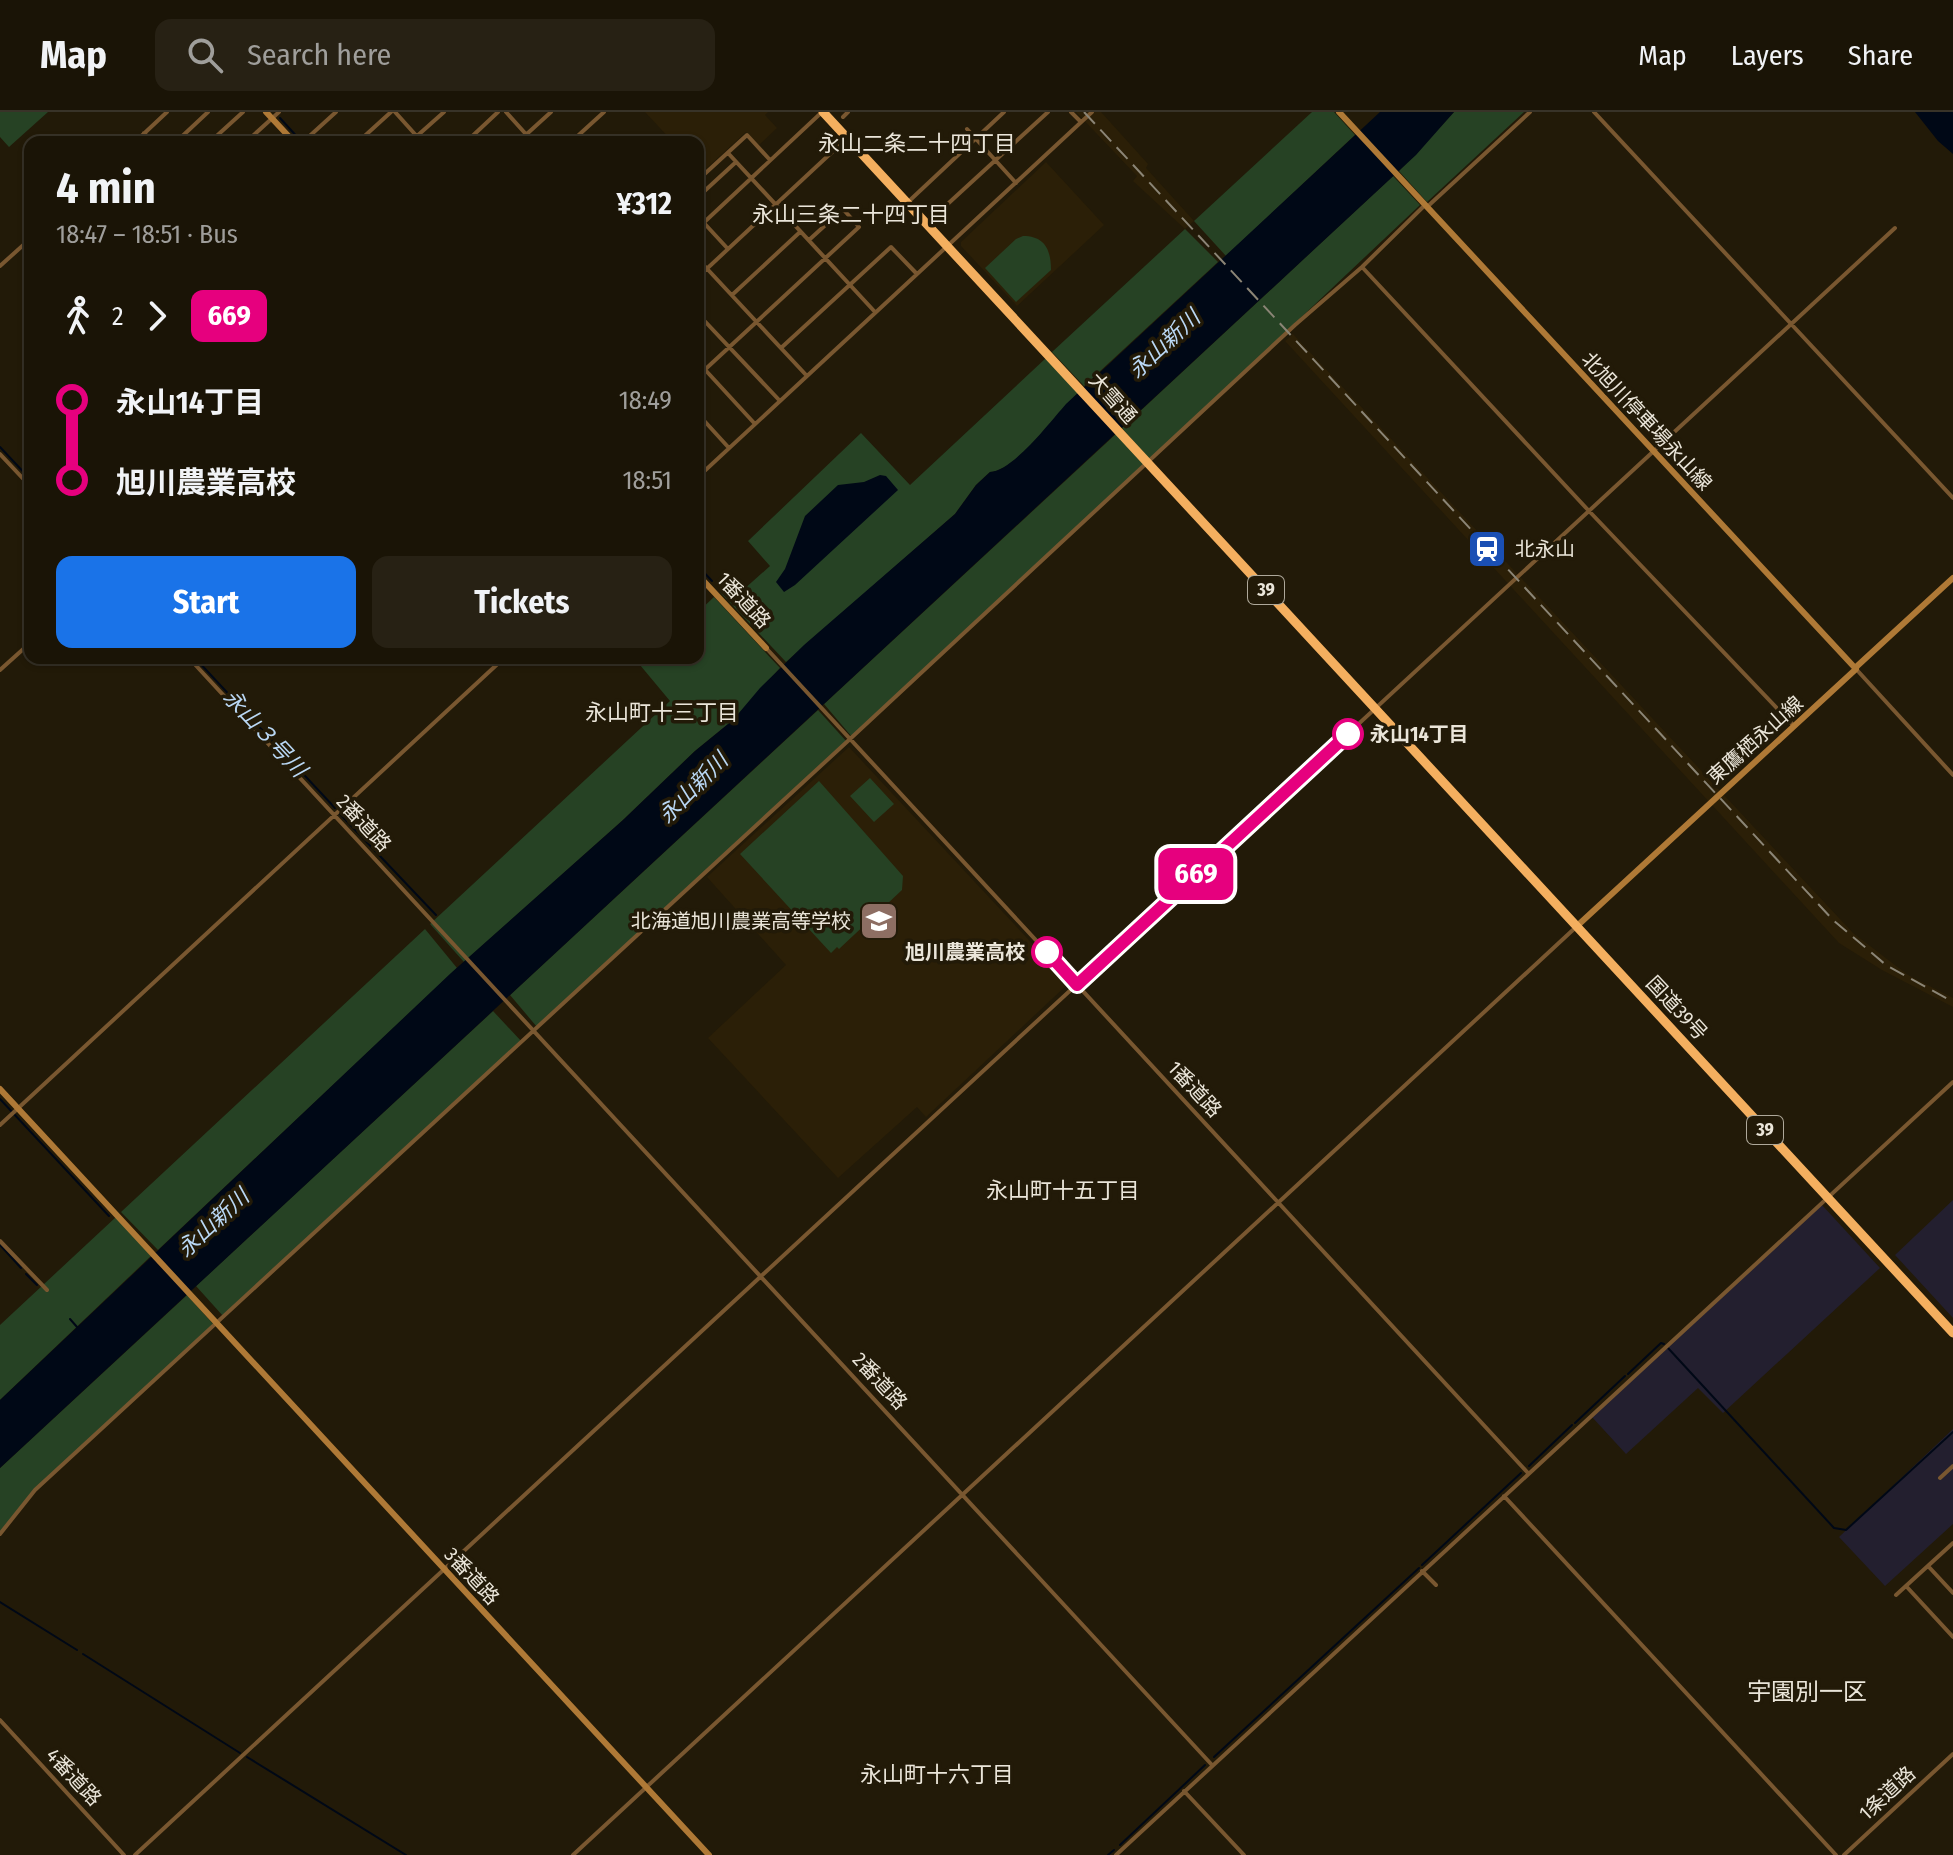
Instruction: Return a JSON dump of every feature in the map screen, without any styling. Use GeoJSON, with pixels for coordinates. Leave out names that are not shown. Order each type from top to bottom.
{"type":"FeatureCollection","features":[{"type":"Feature","properties":{"kind":"highway","name":"大雪通"},"geometry":{"type":"LineString","coordinates":[[822,112],[1376,708]]}},
{"type":"Feature","properties":{"kind":"highway","name":"国道39号"},"geometry":{"type":"LineString","coordinates":[[1376,708],[1953,1333]]}},
{"type":"Feature","properties":{"kind":"main road"},"geometry":{"type":"LineString","coordinates":[[266,112],[288,136]]}},
{"type":"Feature","properties":{"kind":"main road","name":"北旭川停車場永山線"},"geometry":{"type":"LineString","coordinates":[[1339,112],[1856,669]]}},
{"type":"Feature","properties":{"kind":"main road","name":"東鷹栖永山線"},"geometry":{"type":"LineString","coordinates":[[1577,926],[1953,578]]}},
{"type":"Feature","properties":{"kind":"main road","name":"1番道路"},"geometry":{"type":"LineString","coordinates":[[704,581],[766,648]]}},
{"type":"Feature","properties":{"kind":"main road"},"geometry":{"type":"LineString","coordinates":[[0,1089],[14,1111]]}},
{"type":"Feature","properties":{"kind":"main road","name":"3番道路"},"geometry":{"type":"LineString","coordinates":[[14,1111],[130,1229],[709,1855]]}},
{"type":"Feature","properties":{"kind":"street"},"geometry":{"type":"LineString","coordinates":[[141,136],[167,112]]}},
{"type":"Feature","properties":{"kind":"street"},"geometry":{"type":"LineString","coordinates":[[182,136],[208,112]]}},
{"type":"Feature","properties":{"kind":"street"},"geometry":{"type":"LineString","coordinates":[[217,136],[243,112]]}},
{"type":"Feature","properties":{"kind":"street"},"geometry":{"type":"LineString","coordinates":[[252,136],[279,112]]}},
{"type":"Feature","properties":{"kind":"street"},"geometry":{"type":"LineString","coordinates":[[310,136],[336,112]]}},
{"type":"Feature","properties":{"kind":"street"},"geometry":{"type":"LineString","coordinates":[[365,136],[393,112],[417,136],[444,112]]}},
{"type":"Feature","properties":{"kind":"street"},"geometry":{"type":"LineString","coordinates":[[472,136],[498,112]]}},
{"type":"Feature","properties":{"kind":"street"},"geometry":{"type":"LineString","coordinates":[[506,112],[526,134],[551,112]]}},
{"type":"Feature","properties":{"kind":"street"},"geometry":{"type":"LineString","coordinates":[[578,136],[604,112]]}},
{"type":"Feature","properties":{"kind":"street"},"geometry":{"type":"LineString","coordinates":[[728,249],[704,223],[822,112]]}},
{"type":"Feature","properties":{"kind":"street"},"geometry":{"type":"LineString","coordinates":[[843,117],[848,112]]}},
{"type":"Feature","properties":{"kind":"street"},"geometry":{"type":"LineString","coordinates":[[907,203],[1004,112]]}},
{"type":"Feature","properties":{"kind":"street"},"geometry":{"type":"LineString","coordinates":[[927,224],[1048,112]]}},
{"type":"Feature","properties":{"kind":"street"},"geometry":{"type":"LineString","coordinates":[[1071,112],[1081,122]]}},
{"type":"Feature","properties":{"kind":"street"},"geometry":{"type":"LineString","coordinates":[[704,471],[1092,112]]}},
{"type":"Feature","properties":{"kind":"street"},"geometry":{"type":"LineString","coordinates":[[0,1534],[35,1490],[214,1320],[533,1031],[1295,325],[1530,112]]}},
{"type":"Feature","properties":{"kind":"street"},"geometry":{"type":"LineString","coordinates":[[1594,112],[1953,498]]}},
{"type":"Feature","properties":{"kind":"street"},"geometry":{"type":"LineString","coordinates":[[967,129],[1016,183]]}},
{"type":"Feature","properties":{"kind":"street"},"geometry":{"type":"LineString","coordinates":[[144,133],[147,136]]}},
{"type":"Feature","properties":{"kind":"street"},"geometry":{"type":"LineString","coordinates":[[704,175],[747,135],[770,160]]}},
{"type":"Feature","properties":{"kind":"street"},"geometry":{"type":"LineString","coordinates":[[704,271],[847,138]]}},
{"type":"Feature","properties":{"kind":"street"},"geometry":{"type":"LineString","coordinates":[[728,153],[875,312]]}},
{"type":"Feature","properties":{"kind":"street"},"geometry":{"type":"LineString","coordinates":[[704,191],[736,162]]}},
{"type":"Feature","properties":{"kind":"street"},"geometry":{"type":"LineString","coordinates":[[755,424],[705,370],[859,227],[843,209],[809,240]]}},
{"type":"Feature","properties":{"kind":"street"},"geometry":{"type":"LineString","coordinates":[[135,1855],[1895,228]]}},
{"type":"Feature","properties":{"kind":"street"},"geometry":{"type":"LineString","coordinates":[[732,295],[800,231]]}},
{"type":"Feature","properties":{"kind":"street"},"geometry":{"type":"LineString","coordinates":[[0,266],[24,244]]}},
{"type":"Feature","properties":{"kind":"street"},"geometry":{"type":"LineString","coordinates":[[781,348],[891,247],[917,274]]}},
{"type":"Feature","properties":{"kind":"street"},"geometry":{"type":"LineString","coordinates":[[704,265],[807,376]]}},
{"type":"Feature","properties":{"kind":"street"},"geometry":{"type":"LineString","coordinates":[[1362,267],[1793,726]]}},
{"type":"Feature","properties":{"kind":"street"},"geometry":{"type":"LineString","coordinates":[[704,320],[780,401]]}},
{"type":"Feature","properties":{"kind":"street"},"geometry":{"type":"LineString","coordinates":[[704,421],[729,448]]}},
{"type":"Feature","properties":{"kind":"street"},"geometry":{"type":"LineString","coordinates":[[0,454],[24,480]]}},
{"type":"Feature","properties":{"kind":"street"},"geometry":{"type":"LineString","coordinates":[[0,670],[24,648]]}},
{"type":"Feature","properties":{"kind":"street","name":"1番道路"},"geometry":{"type":"LineString","coordinates":[[766,648],[1528,1473]]}},
{"type":"Feature","properties":{"kind":"street","name":"2番道路"},"geometry":{"type":"LineString","coordinates":[[195,664],[1212,1765]]}},
{"type":"Feature","properties":{"kind":"street"},"geometry":{"type":"LineString","coordinates":[[0,1125],[497,664]]}},
{"type":"Feature","properties":{"kind":"street"},"geometry":{"type":"LineString","coordinates":[[1856,669],[1953,775]]}},
{"type":"Feature","properties":{"kind":"street"},"geometry":{"type":"LineString","coordinates":[[573,1855],[1577,926]]}},
{"type":"Feature","properties":{"kind":"street"},"geometry":{"type":"LineString","coordinates":[[1116,1855],[1953,1082]]}},
{"type":"Feature","properties":{"kind":"street"},"geometry":{"type":"LineString","coordinates":[[0,1241],[47,1290]]}},
{"type":"Feature","properties":{"kind":"street"},"geometry":{"type":"LineString","coordinates":[[1940,1478],[1953,1466]]}},
{"type":"Feature","properties":{"kind":"street"},"geometry":{"type":"LineString","coordinates":[[1504,1496],[1836,1855]]}},
{"type":"Feature","properties":{"kind":"street"},"geometry":{"type":"LineString","coordinates":[[1896,1595],[1952,1546]]}},
{"type":"Feature","properties":{"kind":"street"},"geometry":{"type":"LineString","coordinates":[[1928,1566],[1953,1593]]}},
{"type":"Feature","properties":{"kind":"street"},"geometry":{"type":"LineString","coordinates":[[1422,1571],[1436,1585]]}},
{"type":"Feature","properties":{"kind":"street"},"geometry":{"type":"LineString","coordinates":[[1906,1586],[1953,1637]]}},
{"type":"Feature","properties":{"kind":"street","name":"4番道路"},"geometry":{"type":"LineString","coordinates":[[0,1720],[124,1855]]}},
{"type":"Feature","properties":{"kind":"street","name":"1条道路"},"geometry":{"type":"LineString","coordinates":[[1844,1855],[1953,1754]]}},
{"type":"Feature","properties":{"kind":"street"},"geometry":{"type":"LineString","coordinates":[[1184,1791],[1244,1855]]}},
{"type":"Feature","properties":{"kind":"shaded area"},"geometry":{"type":"Polygon","coordinates":[[[645,112],[768,112],[765,115],[777,128],[759,145],[746,132],[704,170],[704,136],[667,136],[645,112]]]}},
{"type":"Feature","properties":{"kind":"shaded area"},"geometry":{"type":"Polygon","coordinates":[[[1076,112],[1101,112],[1194,221],[1185,229],[1133,181],[1137,176],[1076,112]]]}},
{"type":"Feature","properties":{"kind":"shaded area"},"geometry":{"type":"Polygon","coordinates":[[[1046,162],[1104,225],[1017,306],[961,246],[961,242],[1046,162]]]}},
{"type":"Feature","properties":{"kind":"shaded area"},"geometry":{"type":"Polygon","coordinates":[[[1293,334],[1853,933],[1908,975],[1953,998],[1953,1007],[1882,970],[1839,943],[1285,341],[1293,334]]]}},
{"type":"Feature","properties":{"kind":"shaded area","name":"北海道旭川農業高等学校"},"geometry":{"type":"Polygon","coordinates":[[[849,747],[1069,983],[926,1117],[917,1107],[838,1178],[708,1038],[786,965],[707,877],[849,747]]]}},
{"type":"Feature","properties":{"kind":"shaded area"},"geometry":{"type":"Polygon","coordinates":[[[1953,1200],[1953,1318],[1895,1255],[1953,1200]]]}},
{"type":"Feature","properties":{"kind":"shaded area"},"geometry":{"type":"Polygon","coordinates":[[[1822,1205],[1880,1268],[1723,1413],[1698,1388],[1626,1454],[1592,1417],[1822,1205]]]}},
{"type":"Feature","properties":{"kind":"shaded area"},"geometry":{"type":"Polygon","coordinates":[[[1953,1429],[1953,1524],[1885,1586],[1839,1537],[1953,1429]]]}},
{"type":"Feature","properties":{"kind":"green space"},"geometry":{"type":"Polygon","coordinates":[[[0,112],[48,112],[9,147],[0,137],[0,112]]]}},
{"type":"Feature","properties":{"kind":"green space"},"geometry":{"type":"Polygon","coordinates":[[[1312,112],[1334,112],[1355,135],[1226,256],[1194,221],[1312,112]]]}},
{"type":"Feature","properties":{"kind":"green space"},"geometry":{"type":"Polygon","coordinates":[[[1454,112],[1524,112],[1427,202],[1399,171],[1454,112]]]}},
{"type":"Feature","properties":{"kind":"green space"},"geometry":{"type":"Polygon","coordinates":[[[1393,176],[1420,205],[1150,460],[1122,428],[1393,176]]]}},
{"type":"Feature","properties":{"kind":"green space"},"geometry":{"type":"Polygon","coordinates":[[[1185,229],[1218,262],[1084,386],[1052,352],[1185,229]]]}},
{"type":"Feature","properties":{"kind":"green space"},"geometry":{"type":"Polygon","coordinates":[[[1023,236],[1042,241],[1050,256],[1051,270],[1016,302],[985,268],[1023,236]]]}},
{"type":"Feature","properties":{"kind":"green space"},"geometry":{"type":"Polygon","coordinates":[[[1046,358],[1078,393],[1024,452],[1001,469],[990,472],[976,485],[955,514],[786,662],[720,592],[723,589],[733,599],[770,566],[748,541],[861,433],[910,485],[1046,358]]]}},
{"type":"Feature","properties":{"kind":"green space"},"geometry":{"type":"Polygon","coordinates":[[[1117,433],[1145,465],[852,737],[824,704],[1117,433]]]}},
{"type":"Feature","properties":{"kind":"green space"},"geometry":{"type":"Polygon","coordinates":[[[714,597],[780,668],[733,720],[464,962],[430,924],[670,701],[640,665],[704,664],[704,606],[714,597]]]}},
{"type":"Feature","properties":{"kind":"green space"},"geometry":{"type":"Polygon","coordinates":[[[818,710],[847,742],[537,1027],[510,995],[818,710]]]}},
{"type":"Feature","properties":{"kind":"green space"},"geometry":{"type":"Polygon","coordinates":[[[870,778],[894,804],[874,822],[850,796],[870,778]]]}},
{"type":"Feature","properties":{"kind":"green space"},"geometry":{"type":"Polygon","coordinates":[[[819,781],[903,876],[902,890],[831,953],[740,854],[819,781]]]}},
{"type":"Feature","properties":{"kind":"green space"},"geometry":{"type":"Polygon","coordinates":[[[425,929],[457,968],[158,1250],[121,1212],[425,929]]]}},
{"type":"Feature","properties":{"kind":"green space"},"geometry":{"type":"Polygon","coordinates":[[[493,1011],[522,1042],[223,1316],[196,1286],[493,1011]]]}},
{"type":"Feature","properties":{"kind":"green space"},"geometry":{"type":"Polygon","coordinates":[[[116,1217],[151,1256],[0,1400],[0,1325],[116,1217]]]}},
{"type":"Feature","properties":{"kind":"green space"},"geometry":{"type":"Polygon","coordinates":[[[187,1295],[214,1325],[35,1490],[0,1534],[0,1468],[187,1295]]]}},
{"type":"Feature","properties":{"kind":"water","name":"永山新川"},"geometry":{"type":"Polygon","coordinates":[[[1380,112],[1454,112],[1416,155],[0,1468],[0,1400],[451,973],[733,720],[804,645],[955,514],[976,485],[990,472],[999,470],[1020,455],[1066,404],[1380,112]]]}},
{"type":"Feature","properties":{"kind":"water"},"geometry":{"type":"Polygon","coordinates":[[[1915,112],[1953,112],[1953,154],[1938,141],[1915,112]]]}},
{"type":"Feature","properties":{"kind":"water"},"geometry":{"type":"Polygon","coordinates":[[[880,475],[886,476],[898,490],[784,592],[776,582],[785,569],[805,516],[838,485],[864,482],[880,475]]]}},
{"type":"Feature","properties":{"kind":"waterway"},"geometry":{"type":"LineString","coordinates":[[280,118],[296,136]]}},
{"type":"Feature","properties":{"kind":"waterway","name":"永山３号川"},"geometry":{"type":"LineString","coordinates":[[0,447],[24,473]]}},
{"type":"Feature","properties":{"kind":"waterway"},"geometry":{"type":"LineString","coordinates":[[704,572],[712,581]]}},
{"type":"Feature","properties":{"kind":"waterway"},"geometry":{"type":"LineString","coordinates":[[720,590],[745,614]]}},
{"type":"Feature","properties":{"kind":"waterway","name":"永山３号川"},"geometry":{"type":"LineString","coordinates":[[201,664],[335,808]]}},
{"type":"Feature","properties":{"kind":"waterway","name":"永山３号川"},"geometry":{"type":"LineString","coordinates":[[340,814],[436,915]]}},
{"type":"Feature","properties":{"kind":"waterway"},"geometry":{"type":"LineString","coordinates":[[0,1099],[109,1216]]}},
{"type":"Feature","properties":{"kind":"waterway"},"geometry":{"type":"LineString","coordinates":[[0,1245],[21,1268]]}},
{"type":"Feature","properties":{"kind":"waterway"},"geometry":{"type":"LineString","coordinates":[[26,1274],[37,1285]]}},
{"type":"Feature","properties":{"kind":"waterway"},"geometry":{"type":"LineString","coordinates":[[70,1319],[77,1327]]}},
{"type":"Feature","properties":{"kind":"waterway"},"geometry":{"type":"LineString","coordinates":[[1628,1374],[1661,1343],[1664,1344]]}},
{"type":"Feature","properties":{"kind":"waterway"},"geometry":{"type":"LineString","coordinates":[[1668,1348],[1834,1528],[1846,1530],[1953,1432]]}},
{"type":"Feature","properties":{"kind":"waterway"},"geometry":{"type":"LineString","coordinates":[[1575,1423],[1625,1376]]}},
{"type":"Feature","properties":{"kind":"waterway"},"geometry":{"type":"LineString","coordinates":[[1529,1466],[1572,1425]]}},
{"type":"Feature","properties":{"kind":"waterway"},"geometry":{"type":"LineString","coordinates":[[1422,1565],[1521,1473]]}},
{"type":"Feature","properties":{"kind":"waterway"},"geometry":{"type":"LineString","coordinates":[[1214,1757],[1419,1568]]}},
{"type":"Feature","properties":{"kind":"waterway"},"geometry":{"type":"LineString","coordinates":[[0,1602],[77,1650]]}},
{"type":"Feature","properties":{"kind":"waterway"},"geometry":{"type":"LineString","coordinates":[[83,1654],[240,1753]]}},
{"type":"Feature","properties":{"kind":"waterway"},"geometry":{"type":"LineString","coordinates":[[247,1757],[406,1855]]}},
{"type":"Feature","properties":{"kind":"waterway"},"geometry":{"type":"LineString","coordinates":[[1120,1845],[1205,1765]]}},
{"type":"Feature","properties":{"kind":"waterway"},"geometry":{"type":"LineString","coordinates":[[1108,1855],[1114,1850]]}},
{"type":"Feature","properties":{"kind":"railway"},"geometry":{"type":"LineString","coordinates":[[1084,112],[1833,920],[1886,965],[1953,1002]]}},
{"type":"Feature","properties":{"kind":"bus line","name":"669"},"geometry":{"type":"LineString","coordinates":[[1047,952],[1077,985],[1348,734]]}},
{"type":"Feature","properties":{"kind":"place","name":"北永山"},"geometry":{"type":"Point","coordinates":[1487,549]}},
{"type":"Feature","properties":{"kind":"place","name":"永山14丁目"},"geometry":{"type":"Point","coordinates":[1348,734]}},
{"type":"Feature","properties":{"kind":"place","name":"北海道旭川農業高等学校"},"geometry":{"type":"Point","coordinates":[879,921]}},
{"type":"Feature","properties":{"kind":"place","name":"旭川農業高校"},"geometry":{"type":"Point","coordinates":[1047,952]}},
{"type":"Feature","properties":{"kind":"district","name":"永山二条二十四丁目"},"geometry":{"type":"Point","coordinates":[917,143]}},
{"type":"Feature","properties":{"kind":"district","name":"永山三条二十四丁目"},"geometry":{"type":"Point","coordinates":[851,214]}},
{"type":"Feature","properties":{"kind":"district","name":"永山町十三丁目"},"geometry":{"type":"Point","coordinates":[662,712]}},
{"type":"Feature","properties":{"kind":"district","name":"永山町十五丁目"},"geometry":{"type":"Point","coordinates":[1063,1190]}},
{"type":"Feature","properties":{"kind":"district","name":"宇園別一区"},"geometry":{"type":"Point","coordinates":[1807,1692]}},
{"type":"Feature","properties":{"kind":"district","name":"永山町十六丁目"},"geometry":{"type":"Point","coordinates":[937,1774]}}]}
